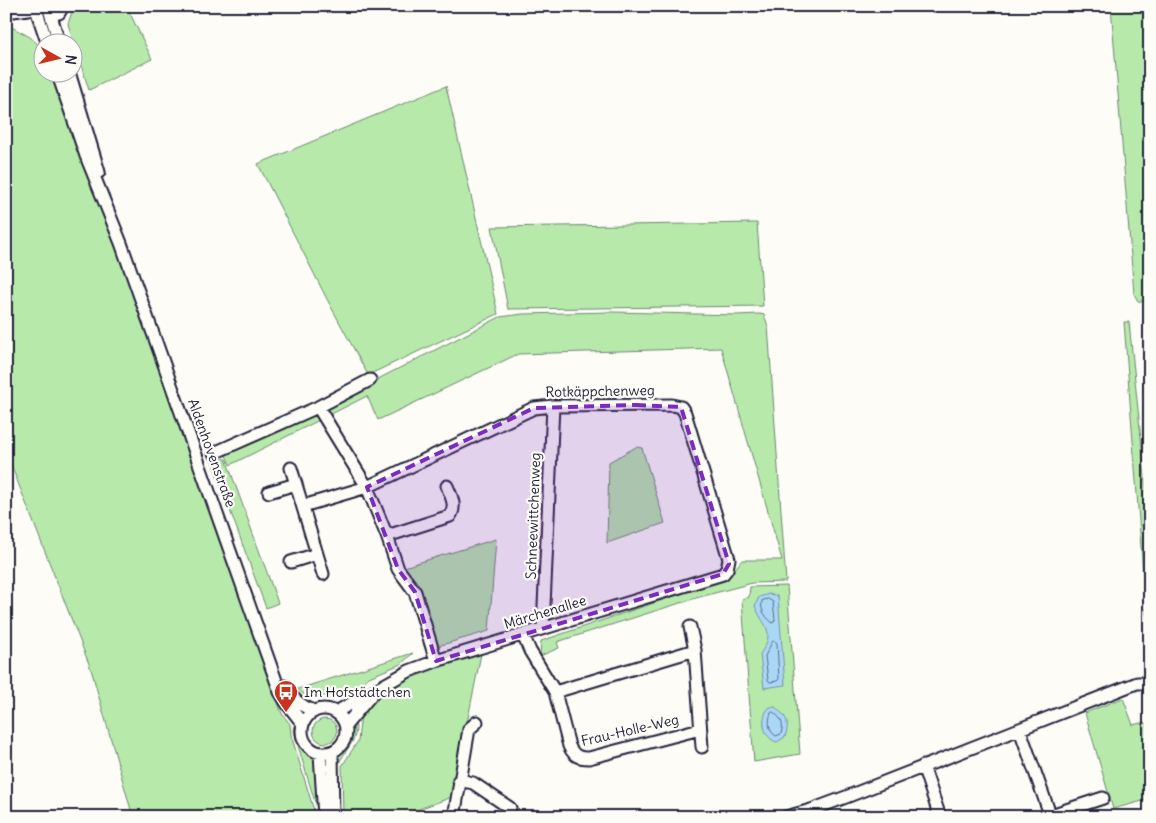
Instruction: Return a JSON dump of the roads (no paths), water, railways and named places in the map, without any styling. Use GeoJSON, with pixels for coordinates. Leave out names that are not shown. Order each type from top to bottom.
{"type":"FeatureCollection","features":[{"type":"Feature","properties":{"kind":"street"},"geometry":{"type":"LineString","coordinates":[[6,10],[42,9],[59,13],[63,6]]}},
{"type":"Feature","properties":{"kind":"street"},"geometry":{"type":"LineString","coordinates":[[42,9],[45,32]]}},
{"type":"Feature","properties":{"kind":"street"},"geometry":{"type":"LineString","coordinates":[[42,9],[55,32]]}},
{"type":"Feature","properties":{"kind":"street","name":"Aldenhovenstraße"},"geometry":{"type":"LineString","coordinates":[[61,82],[86,156],[121,244],[280,692],[303,724]]}},
{"type":"Feature","properties":{"kind":"street","name":"Aldenhovenstraße"},"geometry":{"type":"LineString","coordinates":[[72,82],[121,244]]}},
{"type":"Feature","properties":{"kind":"street"},"geometry":{"type":"LineString","coordinates":[[214,453],[318,407],[370,380]]}},
{"type":"Feature","properties":{"kind":"street","name":"Rotkäppchenweg"},"geometry":{"type":"LineString","coordinates":[[303,506],[367,487],[534,408],[553,406],[672,405],[682,408],[685,413],[728,559],[727,569]]}},
{"type":"Feature","properties":{"kind":"street","name":"Schneewittchenweg"},"geometry":{"type":"LineString","coordinates":[[544,628],[553,406]]}},
{"type":"Feature","properties":{"kind":"street"},"geometry":{"type":"LineString","coordinates":[[318,407],[367,487],[398,569],[415,592],[436,661]]}},
{"type":"Feature","properties":{"kind":"street"},"geometry":{"type":"LineString","coordinates":[[291,468],[323,574]]}},
{"type":"Feature","properties":{"kind":"street"},"geometry":{"type":"LineString","coordinates":[[269,492],[296,484]]}},
{"type":"Feature","properties":{"kind":"street"},"geometry":{"type":"LineString","coordinates":[[387,536],[450,516],[454,511],[454,505],[447,486]]}},
{"type":"Feature","properties":{"kind":"street"},"geometry":{"type":"LineString","coordinates":[[290,562],[317,554]]}},
{"type":"Feature","properties":{"kind":"street","name":"Märchenallee"},"geometry":{"type":"LineString","coordinates":[[336,712],[409,672],[436,661],[723,574],[727,569]]}},
{"type":"Feature","properties":{"kind":"street","name":"Frau-Holle-Weg"},"geometry":{"type":"LineString","coordinates":[[690,627],[694,650],[702,747]]}},
{"type":"Feature","properties":{"kind":"street","name":"Frau-Holle-Weg"},"geometry":{"type":"LineString","coordinates":[[523,635],[530,651],[544,667],[555,692],[569,746],[573,754],[579,758],[589,758],[700,729]]}},
{"type":"Feature","properties":{"kind":"street"},"geometry":{"type":"LineString","coordinates":[[555,692],[694,650]]}},
{"type":"Feature","properties":{"kind":"street","name":"Aldenhovenstraße"},"geometry":{"type":"LineString","coordinates":[[275,674],[290,696],[304,707],[314,711]]}},
{"type":"Feature","properties":{"kind":"street"},"geometry":{"type":"LineString","coordinates":[[786,817],[813,813],[923,766],[1020,730],[1137,683],[1150,683]]}},
{"type":"Feature","properties":{"kind":"street","name":"Märchenallee"},"geometry":{"type":"LineString","coordinates":[[346,725],[374,692]]}},
{"type":"Feature","properties":{"kind":"street"},"geometry":{"type":"LineString","coordinates":[[322,709],[336,712],[346,725],[344,742],[332,753],[320,754],[311,750],[305,743],[302,734],[303,724],[307,716],[314,711],[322,709]]}},
{"type":"Feature","properties":{"kind":"street"},"geometry":{"type":"LineString","coordinates":[[454,817],[469,729],[477,722]]}},
{"type":"Feature","properties":{"kind":"street"},"geometry":{"type":"LineString","coordinates":[[1020,730],[1051,816],[1103,798]]}},
{"type":"Feature","properties":{"kind":"street"},"geometry":{"type":"LineString","coordinates":[[332,753],[333,817]]}},
{"type":"Feature","properties":{"kind":"street"},"geometry":{"type":"LineString","coordinates":[[320,754],[324,817]]}},
{"type":"Feature","properties":{"kind":"street"},"geometry":{"type":"LineString","coordinates":[[923,766],[940,817]]}},
{"type":"Feature","properties":{"kind":"street"},"geometry":{"type":"LineString","coordinates":[[459,780],[473,783],[510,808]]}},
{"type":"Feature","properties":{"kind":"water"},"geometry":{"type":"Polygon","coordinates":[[[769,594],[778,596],[785,685],[764,688],[760,654],[768,640],[768,634],[755,606],[759,597],[769,594]]]}},
{"type":"Feature","properties":{"kind":"water"},"geometry":{"type":"Polygon","coordinates":[[[770,707],[775,707],[785,717],[787,724],[785,737],[777,742],[768,737],[764,727],[764,716],[770,707]]]}},
{"type":"Feature","properties":{"kind":"place","name":"Im Hofstädtchen"},"geometry":{"type":"Point","coordinates":[286,713]}}]}
